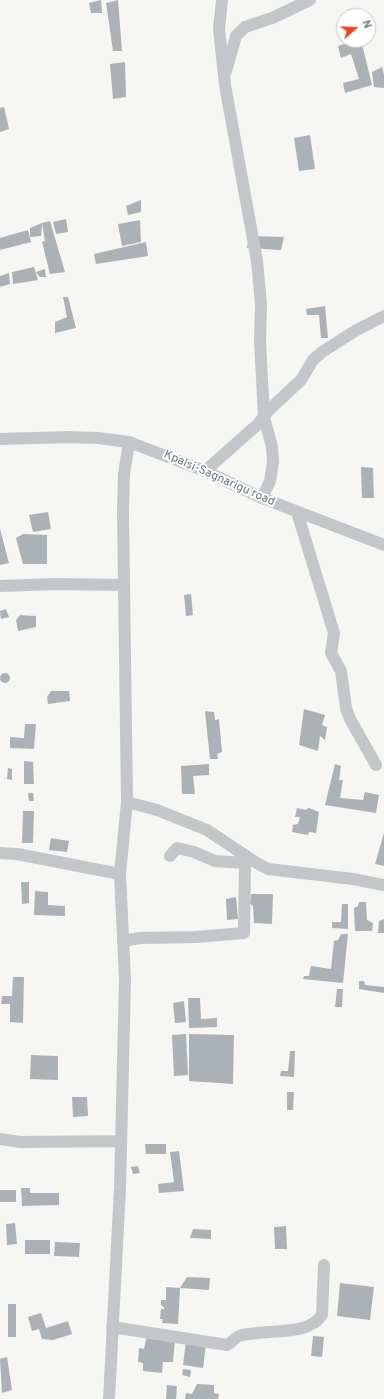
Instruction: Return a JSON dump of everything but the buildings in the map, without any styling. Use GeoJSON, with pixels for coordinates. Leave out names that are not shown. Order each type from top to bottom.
{"type":"FeatureCollection","features":[{"type":"Feature","properties":{"kind":"street"},"geometry":{"type":"LineString","coordinates":[[222,0],[219,29],[224,76],[257,261],[261,304],[260,341],[264,417],[272,447],[273,462],[270,481],[262,498]]}},
{"type":"Feature","properties":{"kind":"street"},"geometry":{"type":"LineString","coordinates":[[224,76],[236,36],[245,27],[272,18],[310,0]]}},
{"type":"Feature","properties":{"kind":"street"},"geometry":{"type":"LineString","coordinates":[[205,471],[220,456],[254,428],[301,380],[313,360],[322,352],[355,331],[384,316]]}},
{"type":"Feature","properties":{"kind":"street","name":"Kpalsi-Sagnarigu road"},"geometry":{"type":"LineString","coordinates":[[0,439],[69,437],[98,438],[129,442],[205,471],[262,498],[384,545]]}},
{"type":"Feature","properties":{"kind":"street"},"geometry":{"type":"LineString","coordinates":[[109,1399],[121,1141],[125,980],[120,874],[127,802],[124,474],[129,442]]}},
{"type":"Feature","properties":{"kind":"street"},"geometry":{"type":"LineString","coordinates":[[297,512],[334,633],[331,653],[341,671],[346,708],[350,719],[376,765]]}},
{"type":"Feature","properties":{"kind":"street"},"geometry":{"type":"LineString","coordinates":[[0,586],[56,584],[124,585]]}},
{"type":"Feature","properties":{"kind":"street"},"geometry":{"type":"LineString","coordinates":[[127,802],[157,810],[207,830],[268,869],[353,879],[384,885]]}},
{"type":"Feature","properties":{"kind":"street"},"geometry":{"type":"LineString","coordinates":[[123,941],[140,938],[196,938],[244,933],[244,863],[215,861],[194,852],[177,848],[170,856]]}},
{"type":"Feature","properties":{"kind":"street"},"geometry":{"type":"LineString","coordinates":[[0,853],[17,854],[120,874]]}},
{"type":"Feature","properties":{"kind":"street"},"geometry":{"type":"LineString","coordinates":[[0,1139],[20,1142],[121,1141]]}},
{"type":"Feature","properties":{"kind":"street"},"geometry":{"type":"LineString","coordinates":[[112,1327],[227,1345],[240,1336],[304,1328],[314,1324],[322,1315],[324,1264]]}}]}
